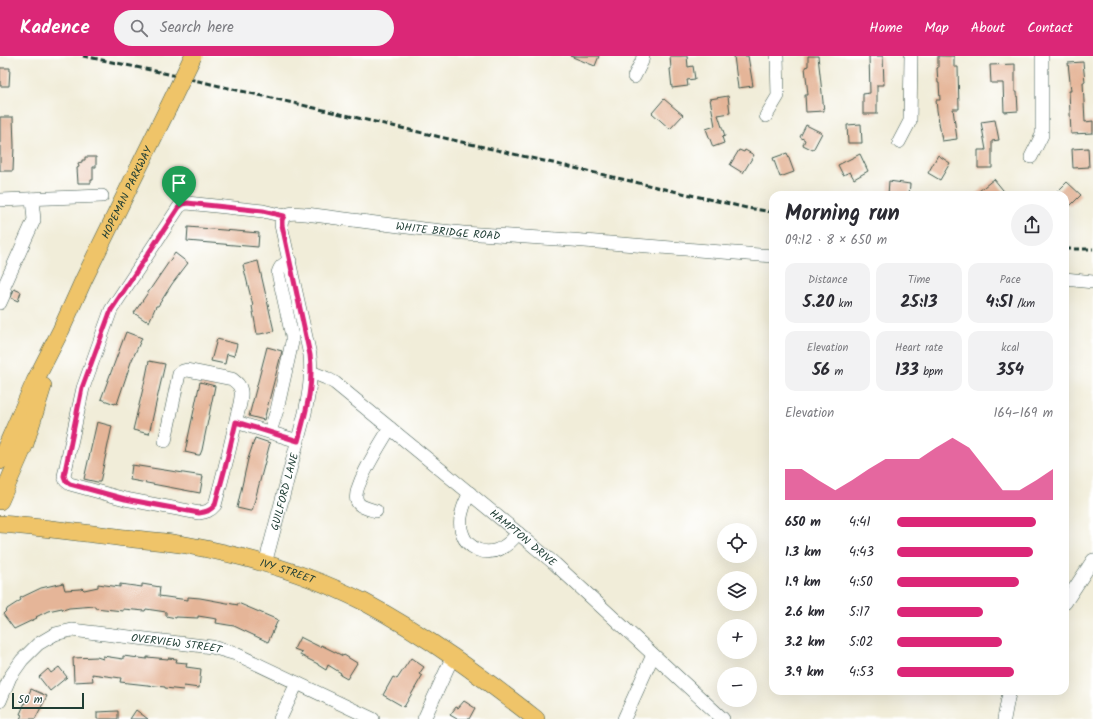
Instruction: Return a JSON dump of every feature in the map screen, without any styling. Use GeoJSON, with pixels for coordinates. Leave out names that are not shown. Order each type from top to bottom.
{"type":"FeatureCollection","features":[{"type":"Feature","properties":{"kind":"main road","name":"HOPEMAN PARKWAY"},"geometry":{"type":"LineString","coordinates":[[0,461],[35,380],[61,330],[84,279],[193,56]]}},
{"type":"Feature","properties":{"kind":"main road","name":"HOPEMAN PARKWAY"},"geometry":{"type":"LineString","coordinates":[[0,501],[25,444],[61,330]]}},
{"type":"Feature","properties":{"kind":"main road","name":"IVY STREET"},"geometry":{"type":"LineString","coordinates":[[0,524],[47,528],[185,545],[265,564],[304,576],[363,602],[425,637],[478,674],[536,719]]}},
{"type":"Feature","properties":{"kind":"street"},"geometry":{"type":"LineString","coordinates":[[634,77],[643,56]]}},
{"type":"Feature","properties":{"kind":"street"},"geometry":{"type":"LineString","coordinates":[[766,116],[778,96],[778,56]]}},
{"type":"Feature","properties":{"kind":"street"},"geometry":{"type":"LineString","coordinates":[[899,142],[910,121],[910,56]]}},
{"type":"Feature","properties":{"kind":"street"},"geometry":{"type":"LineString","coordinates":[[1031,156],[1042,135],[1042,56]]}},
{"type":"Feature","properties":{"kind":"street"},"geometry":{"type":"LineString","coordinates":[[0,200],[102,196]]}},
{"type":"Feature","properties":{"kind":"street"},"geometry":{"type":"LineString","coordinates":[[0,304],[5,292],[1,290],[34,220],[32,199]]}},
{"type":"Feature","properties":{"kind":"street","name":"WHITE BRIDGE ROAD"},"geometry":{"type":"LineString","coordinates":[[236,422],[215,505],[207,512],[199,513],[117,498],[70,484],[66,481],[64,476],[82,388],[111,310],[179,207],[183,204],[187,203],[263,211],[284,216],[291,213],[306,214],[464,233],[769,256]]}},
{"type":"Feature","properties":{"kind":"street"},"geometry":{"type":"LineString","coordinates":[[284,216],[282,225],[310,355],[312,372]]}},
{"type":"Feature","properties":{"kind":"street"},"geometry":{"type":"LineString","coordinates":[[270,432],[277,410],[292,342],[278,273],[282,265],[290,262]]}},
{"type":"Feature","properties":{"kind":"street"},"geometry":{"type":"LineString","coordinates":[[1069,279],[1093,282]]}},
{"type":"Feature","properties":{"kind":"street"},"geometry":{"type":"LineString","coordinates":[[165,441],[179,374],[187,370],[232,379],[238,383],[242,393],[236,422],[298,441]]}},
{"type":"Feature","properties":{"kind":"street","name":"HAMPTON DRIVE"},"geometry":{"type":"LineString","coordinates":[[312,372],[334,383],[518,532],[555,564],[723,719]]}},
{"type":"Feature","properties":{"kind":"street","name":"GUILFORD LANE"},"geometry":{"type":"LineString","coordinates":[[265,564],[310,392],[312,372]]}},
{"type":"Feature","properties":{"kind":"street"},"geometry":{"type":"LineString","coordinates":[[376,511],[360,505],[356,498],[359,484],[365,471],[390,428]]}},
{"type":"Feature","properties":{"kind":"street"},"geometry":{"type":"LineString","coordinates":[[470,494],[464,503],[460,523],[463,537],[474,548],[492,552],[498,550],[509,543],[518,532]]}},
{"type":"Feature","properties":{"kind":"street"},"geometry":{"type":"LineString","coordinates":[[1069,597],[1093,560]]}},
{"type":"Feature","properties":{"kind":"street","name":"OVERVIEW STREET"},"geometry":{"type":"LineString","coordinates":[[0,701],[10,677],[22,660],[38,644],[55,634],[72,630],[212,646],[236,654],[374,719]]}},
{"type":"Feature","properties":{"kind":"street"},"geometry":{"type":"LineString","coordinates":[[624,719],[653,655]]}},
{"type":"Feature","properties":{"kind":"street"},"geometry":{"type":"LineString","coordinates":[[424,719],[452,656]]}},
{"type":"Feature","properties":{"kind":"street"},"geometry":{"type":"LineString","coordinates":[[280,719],[297,683]]}},
{"type":"Feature","properties":{"kind":"street"},"geometry":{"type":"LineString","coordinates":[[1004,719],[1009,695]]}},
{"type":"Feature","properties":{"kind":"building"},"geometry":{"type":"Polygon","coordinates":[[[570,56],[599,56],[595,66],[570,56]]]}},
{"type":"Feature","properties":{"kind":"building"},"geometry":{"type":"Polygon","coordinates":[[[670,56],[687,56],[688,67],[693,66],[695,79],[687,80],[688,86],[672,88],[670,56]]]}},
{"type":"Feature","properties":{"kind":"building"},"geometry":{"type":"Polygon","coordinates":[[[734,56],[748,56],[753,86],[738,88],[734,56]]]}},
{"type":"Feature","properties":{"kind":"building"},"geometry":{"type":"Polygon","coordinates":[[[808,56],[818,56],[824,111],[806,112],[805,95],[808,95],[805,67],[808,66],[808,56]]]}},
{"type":"Feature","properties":{"kind":"building"},"geometry":{"type":"Polygon","coordinates":[[[869,56],[883,56],[884,85],[877,85],[877,114],[863,114],[863,94],[870,93],[869,56]]]}},
{"type":"Feature","properties":{"kind":"building"},"geometry":{"type":"Polygon","coordinates":[[[938,56],[954,56],[954,67],[958,67],[959,109],[953,109],[957,139],[942,141],[936,100],[940,100],[937,68],[938,56]]]}},
{"type":"Feature","properties":{"kind":"building"},"geometry":{"type":"Polygon","coordinates":[[[1083,62],[1085,82],[1083,82],[1085,122],[1093,121],[1093,133],[1071,134],[1069,91],[1071,91],[1068,63],[1083,62]]]}},
{"type":"Feature","properties":{"kind":"building"},"geometry":{"type":"Polygon","coordinates":[[[1015,64],[1015,92],[1017,92],[1018,111],[1004,112],[1003,83],[991,83],[990,65],[1015,64]]]}},
{"type":"Feature","properties":{"kind":"building"},"geometry":{"type":"Polygon","coordinates":[[[0,68],[10,68],[9,86],[0,86],[0,68]]]}},
{"type":"Feature","properties":{"kind":"building"},"geometry":{"type":"Polygon","coordinates":[[[728,96],[730,113],[718,115],[725,136],[722,137],[724,143],[713,147],[706,129],[715,126],[710,99],[728,96]]]}},
{"type":"Feature","properties":{"kind":"building"},"geometry":{"type":"Polygon","coordinates":[[[664,99],[683,115],[670,129],[652,113],[664,99]]]}},
{"type":"Feature","properties":{"kind":"building"},"geometry":{"type":"Polygon","coordinates":[[[0,117],[13,117],[13,171],[0,171],[0,117]]]}},
{"type":"Feature","properties":{"kind":"building"},"geometry":{"type":"Polygon","coordinates":[[[995,120],[999,140],[992,141],[992,168],[978,168],[978,150],[986,150],[981,122],[995,120]]]}},
{"type":"Feature","properties":{"kind":"building"},"geometry":{"type":"Polygon","coordinates":[[[861,124],[862,143],[848,143],[847,125],[861,124]]]}},
{"type":"Feature","properties":{"kind":"building"},"geometry":{"type":"Polygon","coordinates":[[[806,125],[822,133],[813,150],[803,145],[805,140],[800,137],[806,125]]]}},
{"type":"Feature","properties":{"kind":"building"},"geometry":{"type":"Polygon","coordinates":[[[1088,148],[1089,167],[1073,168],[1072,149],[1088,148]]]}},
{"type":"Feature","properties":{"kind":"building"},"geometry":{"type":"Polygon","coordinates":[[[739,150],[744,152],[745,150],[754,155],[743,173],[730,165],[739,150]]]}},
{"type":"Feature","properties":{"kind":"building"},"geometry":{"type":"Polygon","coordinates":[[[787,153],[794,172],[780,177],[773,158],[787,153]]]}},
{"type":"Feature","properties":{"kind":"building"},"geometry":{"type":"Polygon","coordinates":[[[860,154],[868,171],[854,179],[850,172],[843,175],[838,165],[860,154]]]}},
{"type":"Feature","properties":{"kind":"building"},"geometry":{"type":"Polygon","coordinates":[[[938,155],[950,163],[940,180],[928,173],[938,155]]]}},
{"type":"Feature","properties":{"kind":"building"},"geometry":{"type":"Polygon","coordinates":[[[85,157],[96,157],[96,167],[93,167],[93,180],[91,180],[91,183],[78,183],[78,163],[85,160],[85,157]]]}},
{"type":"Feature","properties":{"kind":"building"},"geometry":{"type":"Polygon","coordinates":[[[994,179],[1004,191],[979,191],[994,179]]]}},
{"type":"Feature","properties":{"kind":"building"},"geometry":{"type":"Polygon","coordinates":[[[889,181],[910,184],[909,191],[888,191],[889,181]]]}},
{"type":"Feature","properties":{"kind":"building"},"geometry":{"type":"Polygon","coordinates":[[[1067,182],[1081,195],[1070,206],[1069,191],[1058,191],[1067,182]]]}},
{"type":"Feature","properties":{"kind":"building"},"geometry":{"type":"Polygon","coordinates":[[[188,227],[259,233],[258,247],[187,241],[188,227]]]}},
{"type":"Feature","properties":{"kind":"building"},"geometry":{"type":"Polygon","coordinates":[[[175,253],[188,263],[158,306],[156,306],[149,322],[146,321],[134,313],[175,253]]]}},
{"type":"Feature","properties":{"kind":"building"},"geometry":{"type":"Polygon","coordinates":[[[258,261],[274,331],[260,334],[257,334],[253,306],[243,265],[258,261]]]}},
{"type":"Feature","properties":{"kind":"building"},"geometry":{"type":"Polygon","coordinates":[[[14,289],[21,292],[18,301],[11,298],[14,289]]]}},
{"type":"Feature","properties":{"kind":"building"},"geometry":{"type":"Polygon","coordinates":[[[126,332],[142,338],[131,362],[117,404],[115,404],[101,399],[126,332]]]}},
{"type":"Feature","properties":{"kind":"building"},"geometry":{"type":"Polygon","coordinates":[[[217,339],[237,344],[234,356],[227,354],[225,364],[211,361],[217,339]]]}},
{"type":"Feature","properties":{"kind":"building"},"geometry":{"type":"Polygon","coordinates":[[[267,347],[282,351],[264,420],[249,416],[267,347]]]}},
{"type":"Feature","properties":{"kind":"building"},"geometry":{"type":"Polygon","coordinates":[[[149,361],[165,364],[149,434],[133,430],[149,361]]]}},
{"type":"Feature","properties":{"kind":"building"},"geometry":{"type":"Polygon","coordinates":[[[200,382],[215,386],[202,450],[200,455],[198,455],[185,452],[200,382]]]}},
{"type":"Feature","properties":{"kind":"building"},"geometry":{"type":"Polygon","coordinates":[[[97,422],[112,426],[100,482],[84,479],[97,422]]]}},
{"type":"Feature","properties":{"kind":"building"},"geometry":{"type":"Polygon","coordinates":[[[255,438],[270,443],[252,511],[250,511],[237,508],[248,459],[255,438]]]}},
{"type":"Feature","properties":{"kind":"building"},"geometry":{"type":"Polygon","coordinates":[[[132,465],[203,476],[200,493],[130,480],[132,465]]]}},
{"type":"Feature","properties":{"kind":"building"},"geometry":{"type":"Polygon","coordinates":[[[63,583],[65,590],[82,588],[84,590],[98,587],[98,584],[120,587],[120,584],[142,587],[142,584],[160,587],[159,596],[188,600],[188,597],[200,598],[238,605],[238,603],[278,620],[268,642],[234,626],[216,623],[217,619],[198,616],[198,618],[176,618],[166,616],[166,612],[146,609],[145,611],[123,609],[123,611],[95,608],[95,606],[69,608],[63,610],[62,608],[48,611],[14,629],[3,614],[7,609],[21,600],[20,598],[41,588],[63,583]]]}},
{"type":"Feature","properties":{"kind":"building"},"geometry":{"type":"Polygon","coordinates":[[[300,637],[320,647],[321,645],[343,656],[344,655],[357,663],[347,679],[340,675],[341,673],[328,665],[326,670],[300,655],[302,652],[294,649],[300,637]]]}},
{"type":"Feature","properties":{"kind":"building"},"geometry":{"type":"Polygon","coordinates":[[[103,656],[123,659],[123,656],[147,659],[147,657],[177,659],[176,662],[187,663],[186,667],[201,669],[199,688],[184,686],[183,690],[165,688],[120,682],[121,678],[92,674],[93,681],[74,682],[73,658],[97,657],[103,659],[103,656]]]}},
{"type":"Feature","properties":{"kind":"building"},"geometry":{"type":"Polygon","coordinates":[[[411,658],[424,667],[419,674],[422,676],[404,707],[383,695],[393,677],[397,679],[411,658]]]}},
{"type":"Feature","properties":{"kind":"building"},"geometry":{"type":"Polygon","coordinates":[[[59,667],[67,677],[50,691],[39,677],[48,669],[51,673],[59,667]]]}},
{"type":"Feature","properties":{"kind":"building"},"geometry":{"type":"Polygon","coordinates":[[[31,689],[47,696],[35,719],[20,719],[22,715],[20,714],[31,689]]]}},
{"type":"Feature","properties":{"kind":"building"},"geometry":{"type":"Polygon","coordinates":[[[464,701],[475,708],[469,719],[457,719],[450,715],[456,707],[458,708],[464,701]]]}},
{"type":"Feature","properties":{"kind":"building"},"geometry":{"type":"Polygon","coordinates":[[[136,710],[148,719],[130,719],[136,710]]]}},
{"type":"Feature","properties":{"kind":"building"},"geometry":{"type":"Polygon","coordinates":[[[118,711],[118,719],[97,719],[97,712],[118,711]]]}},
{"type":"Feature","properties":{"kind":"railway"},"geometry":{"type":"LineString","coordinates":[[83,56],[155,71],[747,208],[769,211]]}},
{"type":"Feature","properties":{"kind":"railway"},"geometry":{"type":"LineString","coordinates":[[1069,249],[1093,249]]}},
{"type":"Feature","properties":{"kind":"route"},"geometry":{"type":"LineString","coordinates":[[187,203],[263,211],[284,216],[282,225],[310,355],[312,376],[310,392],[298,441],[236,422],[215,505],[207,512],[199,513],[110,496],[70,484],[66,481],[64,476],[82,388],[111,310],[179,207],[187,203]]}}]}
